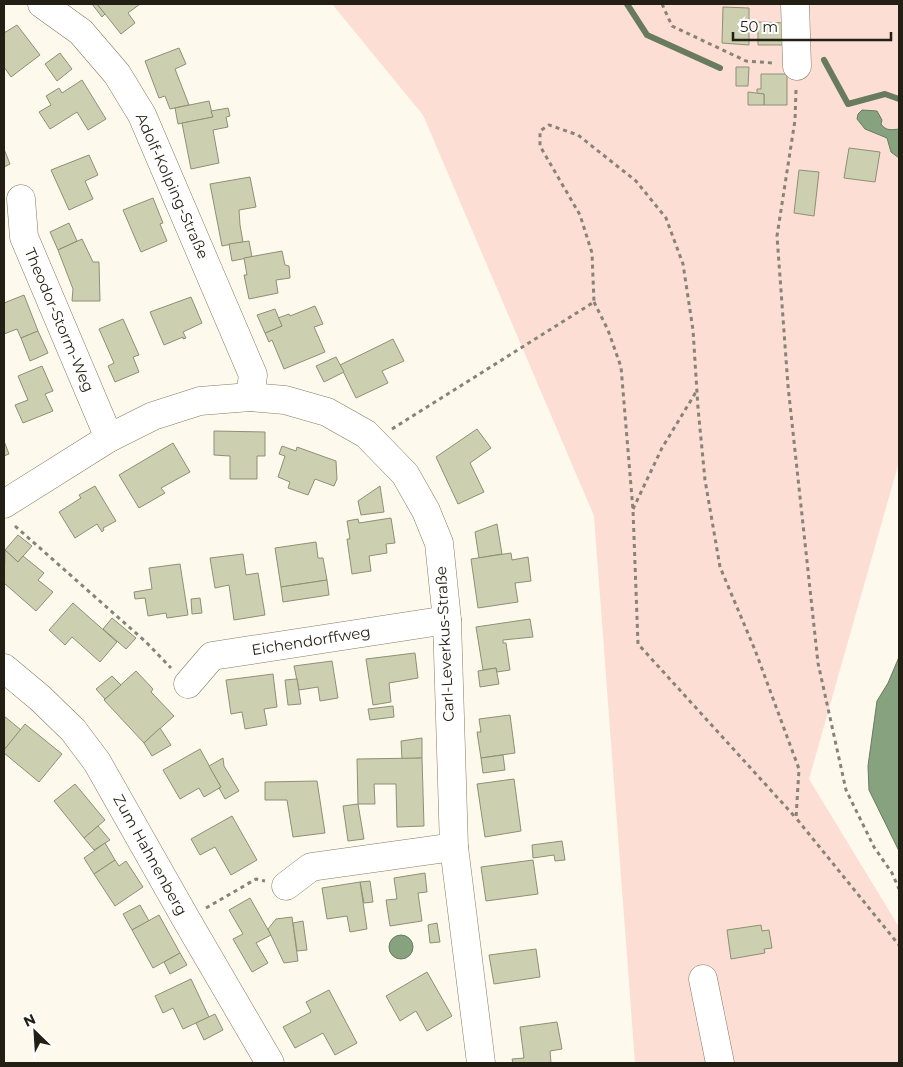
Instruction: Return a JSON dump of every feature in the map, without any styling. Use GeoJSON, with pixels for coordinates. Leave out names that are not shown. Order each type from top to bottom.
{"type":"FeatureCollection","features":[{"type":"Feature","properties":{"kind":"street","name":"Adolf-Kolping-Straße"},"geometry":{"type":"LineString","coordinates":[[42,4],[81,32],[117,74],[142,115],[253,375],[250,397]]}},
{"type":"Feature","properties":{"kind":"street"},"geometry":{"type":"LineString","coordinates":[[795,4],[798,66]]}},
{"type":"Feature","properties":{"kind":"street","name":"Theodor-Storm-Weg"},"geometry":{"type":"LineString","coordinates":[[21,199],[24,237],[109,438]]}},
{"type":"Feature","properties":{"kind":"street","name":"Carl-Leverkus-Straße"},"geometry":{"type":"LineString","coordinates":[[7,513],[109,438],[152,416],[200,401],[250,397],[285,400],[327,412],[366,434],[405,474],[426,511],[439,543],[447,620],[454,847],[480,1063]]}},
{"type":"Feature","properties":{"kind":"street","name":"Eichendorffweg"},"geometry":{"type":"LineString","coordinates":[[188,684],[212,656],[447,620]]}},
{"type":"Feature","properties":{"kind":"street","name":"Zum Hahnenberg"},"geometry":{"type":"LineString","coordinates":[[4,668],[40,698],[72,730],[97,762],[270,1063]]}},
{"type":"Feature","properties":{"kind":"street"},"geometry":{"type":"LineString","coordinates":[[286,886],[311,867],[454,847]]}},
{"type":"Feature","properties":{"kind":"street"},"geometry":{"type":"LineString","coordinates":[[703,978],[720,1063]]}},
{"type":"Feature","properties":{"kind":"path"},"geometry":{"type":"LineString","coordinates":[[662,4],[672,26],[746,61],[798,66],[795,120],[777,236],[788,386],[818,663],[846,790],[874,847],[892,873],[899,889]]}},
{"type":"Feature","properties":{"kind":"path"},"geometry":{"type":"LineString","coordinates":[[796,818],[799,769],[755,650],[720,567],[705,480],[696,391],[693,330],[683,264],[666,218],[636,180],[578,135],[549,125],[540,131],[540,146],[580,214],[592,252],[594,302],[608,330],[621,367],[632,510],[638,644],[796,818],[899,945]]}},
{"type":"Feature","properties":{"kind":"path"},"geometry":{"type":"LineString","coordinates":[[373,441],[594,302]]}},
{"type":"Feature","properties":{"kind":"path"},"geometry":{"type":"LineString","coordinates":[[632,510],[662,448],[696,391]]}},
{"type":"Feature","properties":{"kind":"path"},"geometry":{"type":"LineString","coordinates":[[7,513],[146,642],[188,684]]}},
{"type":"Feature","properties":{"kind":"path"},"geometry":{"type":"LineString","coordinates":[[186,919],[256,879],[286,886]]}},
{"type":"Feature","properties":{"kind":"shaded area"},"geometry":{"type":"Polygon","coordinates":[[[332,4],[899,4],[899,462],[809,779],[899,927],[899,1063],[635,1063],[594,516],[423,115],[332,4]]]}},
{"type":"Feature","properties":{"kind":"shaded area"},"geometry":{"type":"Polygon","coordinates":[[[862,110],[877,111],[882,120],[881,124],[885,128],[891,130],[899,129],[899,158],[891,152],[887,138],[865,129],[857,119],[858,114],[862,110]]]}},
{"type":"Feature","properties":{"kind":"shaded area"},"geometry":{"type":"Polygon","coordinates":[[[899,657],[899,851],[869,790],[868,766],[877,701],[888,683],[899,657]]]}},
{"type":"Feature","properties":{"kind":"shaded area"},"geometry":{"type":"Polygon","coordinates":[[[401,935],[409,939],[413,947],[409,955],[401,959],[393,955],[389,947],[393,939],[401,935]]]}},
{"type":"Feature","properties":{"kind":"building"},"geometry":{"type":"Polygon","coordinates":[[[92,4],[97,4],[105,14],[102,17],[92,4]]]}},
{"type":"Feature","properties":{"kind":"building"},"geometry":{"type":"Polygon","coordinates":[[[97,4],[140,4],[128,13],[135,23],[121,34],[97,4]]]}},
{"type":"Feature","properties":{"kind":"building"},"geometry":{"type":"Polygon","coordinates":[[[723,7],[749,8],[749,45],[722,43],[723,7]]]}},
{"type":"Feature","properties":{"kind":"building"},"geometry":{"type":"Polygon","coordinates":[[[758,22],[788,23],[787,45],[758,45],[758,22]]]}},
{"type":"Feature","properties":{"kind":"building"},"geometry":{"type":"Polygon","coordinates":[[[17,25],[40,55],[11,77],[4,67],[4,33],[17,25]]]}},
{"type":"Feature","properties":{"kind":"building"},"geometry":{"type":"Polygon","coordinates":[[[179,48],[186,64],[175,69],[189,105],[170,109],[165,96],[159,98],[145,61],[179,48]]]}},
{"type":"Feature","properties":{"kind":"building"},"geometry":{"type":"Polygon","coordinates":[[[60,53],[72,69],[57,81],[45,64],[60,53]]]}},
{"type":"Feature","properties":{"kind":"building"},"geometry":{"type":"Polygon","coordinates":[[[736,67],[749,67],[748,86],[736,86],[736,67]]]}},
{"type":"Feature","properties":{"kind":"building"},"geometry":{"type":"Polygon","coordinates":[[[761,74],[787,74],[787,105],[764,105],[764,94],[758,94],[757,92],[757,89],[761,89],[761,74]]]}},
{"type":"Feature","properties":{"kind":"building"},"geometry":{"type":"Polygon","coordinates":[[[82,80],[106,119],[88,130],[77,112],[50,129],[39,112],[51,105],[46,96],[59,88],[62,93],[82,80]]]}},
{"type":"Feature","properties":{"kind":"building"},"geometry":{"type":"Polygon","coordinates":[[[748,92],[764,94],[764,105],[748,105],[748,92]]]}},
{"type":"Feature","properties":{"kind":"building"},"geometry":{"type":"Polygon","coordinates":[[[209,101],[213,117],[178,124],[175,108],[209,101]]]}},
{"type":"Feature","properties":{"kind":"building"},"geometry":{"type":"Polygon","coordinates":[[[228,108],[230,116],[226,117],[228,127],[213,130],[219,163],[191,169],[182,123],[213,117],[211,111],[228,108]]]}},
{"type":"Feature","properties":{"kind":"building"},"geometry":{"type":"Polygon","coordinates":[[[849,148],[880,152],[875,182],[844,178],[849,148]]]}},
{"type":"Feature","properties":{"kind":"building"},"geometry":{"type":"Polygon","coordinates":[[[4,149],[10,164],[4,167],[4,149]]]}},
{"type":"Feature","properties":{"kind":"building"},"geometry":{"type":"Polygon","coordinates":[[[89,155],[98,175],[85,181],[93,199],[69,210],[51,170],[89,155]]]}},
{"type":"Feature","properties":{"kind":"building"},"geometry":{"type":"Polygon","coordinates":[[[799,170],[819,172],[814,216],[794,213],[799,170]]]}},
{"type":"Feature","properties":{"kind":"building"},"geometry":{"type":"Polygon","coordinates":[[[250,177],[256,207],[239,210],[243,242],[222,246],[210,184],[250,177]]]}},
{"type":"Feature","properties":{"kind":"building"},"geometry":{"type":"Polygon","coordinates":[[[153,198],[163,223],[160,224],[167,241],[141,252],[123,210],[153,198]]]}},
{"type":"Feature","properties":{"kind":"building"},"geometry":{"type":"Polygon","coordinates":[[[69,223],[77,241],[58,250],[50,232],[69,223]]]}},
{"type":"Feature","properties":{"kind":"building"},"geometry":{"type":"Polygon","coordinates":[[[82,239],[93,262],[99,262],[100,301],[72,301],[73,289],[58,250],[82,239]]]}},
{"type":"Feature","properties":{"kind":"building"},"geometry":{"type":"Polygon","coordinates":[[[249,241],[252,257],[232,261],[229,244],[249,241]]]}},
{"type":"Feature","properties":{"kind":"building"},"geometry":{"type":"Polygon","coordinates":[[[282,251],[285,265],[289,266],[290,278],[276,280],[278,293],[249,299],[244,275],[247,275],[244,258],[282,251]]]}},
{"type":"Feature","properties":{"kind":"building"},"geometry":{"type":"Polygon","coordinates":[[[24,295],[38,331],[21,338],[17,329],[4,334],[4,303],[24,295]]]}},
{"type":"Feature","properties":{"kind":"building"},"geometry":{"type":"Polygon","coordinates":[[[191,297],[202,323],[183,332],[186,338],[183,339],[183,337],[164,345],[150,312],[191,297]]]}},
{"type":"Feature","properties":{"kind":"building"},"geometry":{"type":"Polygon","coordinates":[[[315,306],[323,324],[314,327],[325,352],[284,369],[272,340],[269,342],[265,333],[282,326],[278,318],[289,314],[290,316],[315,306]]]}},
{"type":"Feature","properties":{"kind":"building"},"geometry":{"type":"Polygon","coordinates":[[[275,309],[282,326],[265,333],[257,315],[275,309]]]}},
{"type":"Feature","properties":{"kind":"building"},"geometry":{"type":"Polygon","coordinates":[[[123,319],[139,355],[133,357],[139,372],[115,382],[108,366],[114,363],[99,329],[123,319]]]}},
{"type":"Feature","properties":{"kind":"building"},"geometry":{"type":"Polygon","coordinates":[[[38,331],[48,353],[30,361],[21,338],[38,331]]]}},
{"type":"Feature","properties":{"kind":"building"},"geometry":{"type":"Polygon","coordinates":[[[393,339],[404,361],[382,371],[388,383],[356,398],[340,365],[393,339]]]}},
{"type":"Feature","properties":{"kind":"building"},"geometry":{"type":"Polygon","coordinates":[[[336,357],[344,372],[324,382],[316,366],[336,357]]]}},
{"type":"Feature","properties":{"kind":"building"},"geometry":{"type":"Polygon","coordinates":[[[42,366],[53,391],[45,394],[53,411],[23,423],[15,405],[28,400],[18,376],[42,366]]]}},
{"type":"Feature","properties":{"kind":"building"},"geometry":{"type":"Polygon","coordinates":[[[477,429],[491,448],[470,463],[484,492],[458,504],[436,457],[477,429]]]}},
{"type":"Feature","properties":{"kind":"building"},"geometry":{"type":"Polygon","coordinates":[[[214,431],[265,432],[265,456],[257,456],[257,479],[230,479],[230,456],[214,455],[214,431]]]}},
{"type":"Feature","properties":{"kind":"building"},"geometry":{"type":"Polygon","coordinates":[[[4,441],[9,454],[4,456],[4,441]]]}},
{"type":"Feature","properties":{"kind":"building"},"geometry":{"type":"Polygon","coordinates":[[[173,443],[190,472],[161,488],[165,493],[139,508],[119,475],[173,443]]]}},
{"type":"Feature","properties":{"kind":"building"},"geometry":{"type":"Polygon","coordinates":[[[282,446],[296,451],[297,447],[336,461],[337,479],[334,486],[315,479],[308,495],[288,488],[290,482],[278,477],[285,456],[279,454],[282,446]]]}},
{"type":"Feature","properties":{"kind":"building"},"geometry":{"type":"Polygon","coordinates":[[[95,486],[116,521],[103,528],[102,532],[97,524],[75,538],[59,512],[81,498],[79,495],[95,486]]]}},
{"type":"Feature","properties":{"kind":"building"},"geometry":{"type":"Polygon","coordinates":[[[380,486],[384,512],[361,515],[358,501],[380,486]]]}},
{"type":"Feature","properties":{"kind":"building"},"geometry":{"type":"Polygon","coordinates":[[[391,518],[395,543],[386,544],[387,553],[369,556],[371,571],[352,574],[347,539],[350,539],[347,521],[358,519],[359,523],[391,518]]]}},
{"type":"Feature","properties":{"kind":"building"},"geometry":{"type":"Polygon","coordinates":[[[497,524],[502,554],[479,558],[475,532],[497,524]]]}},
{"type":"Feature","properties":{"kind":"building"},"geometry":{"type":"Polygon","coordinates":[[[18,535],[32,546],[18,562],[5,550],[18,535]]]}},
{"type":"Feature","properties":{"kind":"building"},"geometry":{"type":"Polygon","coordinates":[[[316,542],[318,558],[323,558],[327,580],[281,587],[275,548],[316,542]]]}},
{"type":"Feature","properties":{"kind":"building"},"geometry":{"type":"Polygon","coordinates":[[[5,550],[18,562],[23,556],[44,573],[38,580],[53,592],[36,611],[4,583],[5,550]]]}},
{"type":"Feature","properties":{"kind":"building"},"geometry":{"type":"Polygon","coordinates":[[[511,553],[512,560],[528,557],[531,581],[515,583],[518,602],[478,608],[471,559],[511,553]]]}},
{"type":"Feature","properties":{"kind":"building"},"geometry":{"type":"Polygon","coordinates":[[[243,554],[246,575],[258,573],[265,615],[234,620],[229,585],[215,588],[210,558],[243,554]]]}},
{"type":"Feature","properties":{"kind":"building"},"geometry":{"type":"Polygon","coordinates":[[[180,564],[188,615],[167,618],[166,613],[148,616],[145,598],[135,599],[134,592],[152,589],[149,568],[180,564]]]}},
{"type":"Feature","properties":{"kind":"building"},"geometry":{"type":"Polygon","coordinates":[[[327,580],[329,595],[283,602],[281,587],[327,580]]]}},
{"type":"Feature","properties":{"kind":"building"},"geometry":{"type":"Polygon","coordinates":[[[200,598],[202,613],[192,614],[191,599],[200,598]]]}},
{"type":"Feature","properties":{"kind":"building"},"geometry":{"type":"Polygon","coordinates":[[[73,603],[117,642],[100,662],[72,637],[65,645],[49,630],[73,603]]]}},
{"type":"Feature","properties":{"kind":"building"},"geometry":{"type":"Polygon","coordinates":[[[112,618],[136,638],[126,649],[103,629],[112,618]]]}},
{"type":"Feature","properties":{"kind":"building"},"geometry":{"type":"Polygon","coordinates":[[[530,619],[533,637],[503,640],[503,643],[506,643],[510,670],[497,672],[496,668],[483,670],[476,627],[530,619]]]}},
{"type":"Feature","properties":{"kind":"building"},"geometry":{"type":"Polygon","coordinates":[[[415,653],[418,678],[389,683],[391,702],[373,705],[366,659],[415,653]]]}},
{"type":"Feature","properties":{"kind":"building"},"geometry":{"type":"Polygon","coordinates":[[[332,661],[338,698],[320,701],[318,687],[299,690],[294,666],[332,661]]]}},
{"type":"Feature","properties":{"kind":"building"},"geometry":{"type":"Polygon","coordinates":[[[496,668],[499,684],[480,687],[478,671],[496,668]]]}},
{"type":"Feature","properties":{"kind":"building"},"geometry":{"type":"Polygon","coordinates":[[[136,671],[153,689],[151,692],[174,716],[144,743],[104,700],[136,671]]]}},
{"type":"Feature","properties":{"kind":"building"},"geometry":{"type":"Polygon","coordinates":[[[273,674],[277,707],[264,709],[267,725],[245,729],[242,712],[231,714],[226,680],[273,674]]]}},
{"type":"Feature","properties":{"kind":"building"},"geometry":{"type":"Polygon","coordinates":[[[112,676],[121,685],[105,699],[96,689],[112,676]]]}},
{"type":"Feature","properties":{"kind":"building"},"geometry":{"type":"Polygon","coordinates":[[[297,679],[301,704],[288,705],[285,680],[297,679]]]}},
{"type":"Feature","properties":{"kind":"building"},"geometry":{"type":"Polygon","coordinates":[[[393,706],[394,717],[370,720],[368,709],[393,706]]]}},
{"type":"Feature","properties":{"kind":"building"},"geometry":{"type":"Polygon","coordinates":[[[510,715],[515,753],[481,758],[477,732],[481,732],[479,719],[510,715]]]}},
{"type":"Feature","properties":{"kind":"building"},"geometry":{"type":"Polygon","coordinates":[[[4,716],[21,730],[4,750],[4,716]]]}},
{"type":"Feature","properties":{"kind":"building"},"geometry":{"type":"Polygon","coordinates":[[[25,724],[62,754],[39,782],[4,753],[4,750],[25,724]]]}},
{"type":"Feature","properties":{"kind":"building"},"geometry":{"type":"Polygon","coordinates":[[[160,728],[171,745],[152,756],[144,743],[160,728]]]}},
{"type":"Feature","properties":{"kind":"building"},"geometry":{"type":"Polygon","coordinates":[[[422,738],[422,758],[402,759],[401,741],[422,738]]]}},
{"type":"Feature","properties":{"kind":"building"},"geometry":{"type":"Polygon","coordinates":[[[200,749],[221,787],[204,797],[199,788],[180,799],[163,770],[200,749]]]}},
{"type":"Feature","properties":{"kind":"building"},"geometry":{"type":"Polygon","coordinates":[[[503,755],[505,770],[483,773],[481,758],[503,755]]]}},
{"type":"Feature","properties":{"kind":"building"},"geometry":{"type":"Polygon","coordinates":[[[223,758],[224,766],[239,791],[225,799],[219,788],[221,787],[209,766],[223,758]]]}},
{"type":"Feature","properties":{"kind":"building"},"geometry":{"type":"Polygon","coordinates":[[[422,758],[424,826],[397,827],[396,784],[374,784],[375,804],[358,804],[357,759],[422,758]]]}},
{"type":"Feature","properties":{"kind":"building"},"geometry":{"type":"Polygon","coordinates":[[[514,779],[521,831],[485,837],[477,784],[514,779]]]}},
{"type":"Feature","properties":{"kind":"building"},"geometry":{"type":"Polygon","coordinates":[[[317,781],[325,833],[293,837],[287,800],[265,800],[265,782],[317,781]]]}},
{"type":"Feature","properties":{"kind":"building"},"geometry":{"type":"Polygon","coordinates":[[[75,784],[105,820],[84,838],[54,801],[75,784]]]}},
{"type":"Feature","properties":{"kind":"building"},"geometry":{"type":"Polygon","coordinates":[[[358,804],[364,839],[348,841],[343,806],[358,804]]]}},
{"type":"Feature","properties":{"kind":"building"},"geometry":{"type":"Polygon","coordinates":[[[232,816],[257,860],[231,875],[215,847],[200,855],[191,839],[232,816]]]}},
{"type":"Feature","properties":{"kind":"building"},"geometry":{"type":"Polygon","coordinates":[[[98,826],[110,840],[94,850],[84,838],[98,826]]]}},
{"type":"Feature","properties":{"kind":"building"},"geometry":{"type":"Polygon","coordinates":[[[562,841],[565,860],[555,861],[554,855],[533,858],[532,845],[562,841]]]}},
{"type":"Feature","properties":{"kind":"building"},"geometry":{"type":"Polygon","coordinates":[[[105,843],[115,860],[94,874],[84,858],[105,843]]]}},
{"type":"Feature","properties":{"kind":"building"},"geometry":{"type":"Polygon","coordinates":[[[115,860],[119,866],[126,861],[143,887],[115,906],[94,874],[115,860]]]}},
{"type":"Feature","properties":{"kind":"building"},"geometry":{"type":"Polygon","coordinates":[[[533,860],[538,894],[486,901],[481,867],[533,860]]]}},
{"type":"Feature","properties":{"kind":"building"},"geometry":{"type":"Polygon","coordinates":[[[425,873],[427,892],[418,893],[422,921],[390,926],[386,900],[397,899],[394,878],[425,873]]]}},
{"type":"Feature","properties":{"kind":"building"},"geometry":{"type":"Polygon","coordinates":[[[370,881],[373,902],[364,903],[360,882],[370,881]]]}},
{"type":"Feature","properties":{"kind":"building"},"geometry":{"type":"Polygon","coordinates":[[[360,882],[367,929],[350,932],[347,916],[327,919],[322,888],[360,882]]]}},
{"type":"Feature","properties":{"kind":"building"},"geometry":{"type":"Polygon","coordinates":[[[250,898],[271,935],[256,943],[268,963],[252,972],[233,939],[243,934],[229,910],[250,898]]]}},
{"type":"Feature","properties":{"kind":"building"},"geometry":{"type":"Polygon","coordinates":[[[140,905],[149,921],[132,930],[123,914],[140,905]]]}},
{"type":"Feature","properties":{"kind":"building"},"geometry":{"type":"Polygon","coordinates":[[[159,915],[180,953],[153,968],[132,930],[159,915]]]}},
{"type":"Feature","properties":{"kind":"building"},"geometry":{"type":"Polygon","coordinates":[[[292,917],[298,961],[284,963],[268,929],[276,919],[292,917]]]}},
{"type":"Feature","properties":{"kind":"building"},"geometry":{"type":"Polygon","coordinates":[[[303,921],[307,950],[297,951],[293,923],[303,921]]]}},
{"type":"Feature","properties":{"kind":"building"},"geometry":{"type":"Polygon","coordinates":[[[437,923],[440,942],[430,943],[428,925],[437,923]]]}},
{"type":"Feature","properties":{"kind":"building"},"geometry":{"type":"Polygon","coordinates":[[[761,925],[762,931],[769,930],[772,948],[764,949],[765,953],[731,959],[727,930],[761,925]]]}},
{"type":"Feature","properties":{"kind":"building"},"geometry":{"type":"Polygon","coordinates":[[[536,949],[540,977],[494,984],[489,955],[536,949]]]}},
{"type":"Feature","properties":{"kind":"building"},"geometry":{"type":"Polygon","coordinates":[[[180,953],[187,965],[170,974],[164,962],[180,953]]]}},
{"type":"Feature","properties":{"kind":"building"},"geometry":{"type":"Polygon","coordinates":[[[427,972],[452,1016],[427,1031],[416,1011],[400,1021],[386,996],[427,972]]]}},
{"type":"Feature","properties":{"kind":"building"},"geometry":{"type":"Polygon","coordinates":[[[191,979],[209,1017],[183,1029],[173,1008],[163,1013],[155,996],[191,979]]]}},
{"type":"Feature","properties":{"kind":"building"},"geometry":{"type":"Polygon","coordinates":[[[329,990],[357,1043],[335,1055],[323,1033],[295,1048],[283,1027],[311,1012],[306,1002],[329,990]]]}},
{"type":"Feature","properties":{"kind":"building"},"geometry":{"type":"Polygon","coordinates":[[[215,1014],[223,1030],[204,1040],[196,1023],[215,1014]]]}},
{"type":"Feature","properties":{"kind":"building"},"geometry":{"type":"Polygon","coordinates":[[[557,1022],[562,1049],[550,1051],[551,1063],[513,1063],[512,1059],[524,1058],[520,1027],[557,1022]]]}},
{"type":"Feature","properties":{"kind":"waterway"},"geometry":{"type":"LineString","coordinates":[[627,4],[647,35],[720,68]]}},
{"type":"Feature","properties":{"kind":"waterway"},"geometry":{"type":"LineString","coordinates":[[824,60],[848,104],[885,94],[899,99]]}}]}
